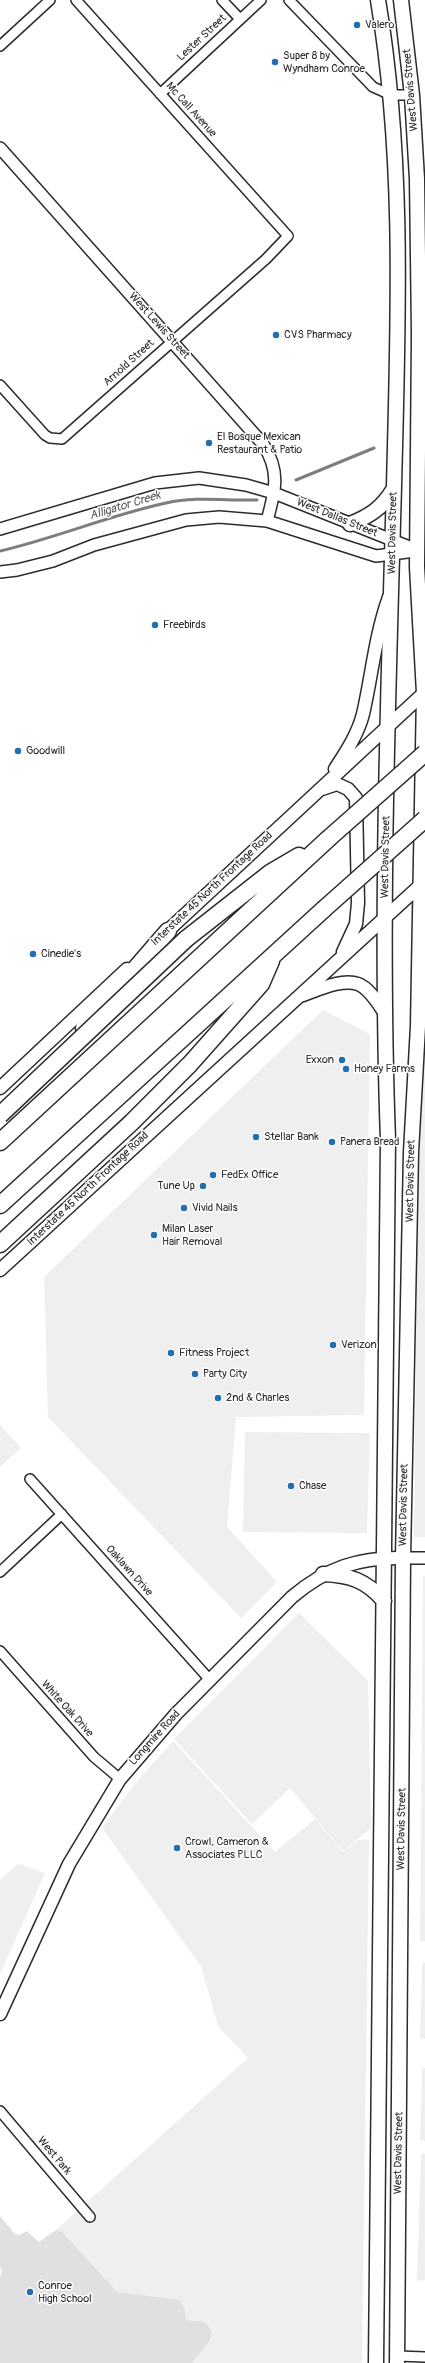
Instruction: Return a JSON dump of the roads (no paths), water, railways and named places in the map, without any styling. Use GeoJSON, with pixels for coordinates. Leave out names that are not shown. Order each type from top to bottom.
{"type":"FeatureCollection","features":[{"type":"Feature","properties":{"kind":"highway"},"geometry":{"type":"LineString","coordinates":[[0,1142],[328,839],[425,753]]}},
{"type":"Feature","properties":{"kind":"highway"},"geometry":{"type":"LineString","coordinates":[[0,1205],[324,909],[425,819]]}},
{"type":"Feature","properties":{"kind":"highway"},"geometry":{"type":"LineString","coordinates":[[0,1115],[186,939],[270,873],[328,839]]}},
{"type":"Feature","properties":{"kind":"highway"},"geometry":{"type":"LineString","coordinates":[[0,1122],[168,931]]}},
{"type":"Feature","properties":{"kind":"highway"},"geometry":{"type":"LineString","coordinates":[[0,1244],[132,1122],[190,1064],[262,984],[273,956]]}},
{"type":"Feature","properties":{"kind":"main road","name":"West Davis Street"},"geometry":{"type":"LineString","coordinates":[[376,2357],[388,1140],[384,1012],[385,917],[398,309],[398,237],[390,95],[378,0]]}},
{"type":"Feature","properties":{"kind":"main road","name":"West Davis Street"},"geometry":{"type":"LineString","coordinates":[[397,2360],[403,1558],[411,1152],[418,1026],[422,883],[424,693],[421,552],[419,237],[412,95],[401,0]]}},
{"type":"Feature","properties":{"kind":"main road"},"geometry":{"type":"LineString","coordinates":[[398,309],[402,323],[409,331],[420,334]]}},
{"type":"Feature","properties":{"kind":"main road"},"geometry":{"type":"LineString","coordinates":[[350,524],[376,511],[386,502],[394,489]]}},
{"type":"Feature","properties":{"kind":"main road"},"geometry":{"type":"LineString","coordinates":[[329,780],[354,738],[363,715],[376,637],[392,588]]}},
{"type":"Feature","properties":{"kind":"main road","name":"Interstate 45 North Frontage Road"},"geometry":{"type":"LineString","coordinates":[[0,1088],[424,693]]}},
{"type":"Feature","properties":{"kind":"main road"},"geometry":{"type":"LineString","coordinates":[[318,791],[337,784],[348,789],[356,798],[358,903],[356,924],[340,957]]}},
{"type":"Feature","properties":{"kind":"main road","name":"Interstate 45 North Frontage Road"},"geometry":{"type":"LineString","coordinates":[[0,1270],[422,883]]}},
{"type":"Feature","properties":{"kind":"main road"},"geometry":{"type":"LineString","coordinates":[[297,997],[339,984],[358,984],[366,990],[384,1012]]}},
{"type":"Feature","properties":{"kind":"main road","name":"Longmire Road"},"geometry":{"type":"LineString","coordinates":[[0,2014],[69,1864],[120,1779],[176,1714],[292,1597],[323,1574],[361,1561],[385,1558],[403,1558]]}},
{"type":"Feature","properties":{"kind":"main road"},"geometry":{"type":"LineString","coordinates":[[323,1574],[355,1578],[366,1583],[384,1601]]}},
{"type":"Feature","properties":{"kind":"main road"},"geometry":{"type":"LineString","coordinates":[[381,1942],[388,1967],[388,2043],[392,2051],[400,2055]]}},
{"type":"Feature","properties":{"kind":"main road"},"geometry":{"type":"LineString","coordinates":[[378,2260],[385,2277],[385,2337],[397,2360]]}},
{"type":"Feature","properties":{"kind":"main road"},"geometry":{"type":"LineString","coordinates":[[376,2357],[385,2363]]}},
{"type":"Feature","properties":{"kind":"street"},"geometry":{"type":"LineString","coordinates":[[0,46],[50,0]]}},
{"type":"Feature","properties":{"kind":"street","name":"Mc Call Avenue"},"geometry":{"type":"LineString","coordinates":[[76,0],[288,236]]}},
{"type":"Feature","properties":{"kind":"street"},"geometry":{"type":"LineString","coordinates":[[222,0],[240,19]]}},
{"type":"Feature","properties":{"kind":"street","name":"Lester Street"},"geometry":{"type":"LineString","coordinates":[[160,94],[261,0]]}},
{"type":"Feature","properties":{"kind":"street"},"geometry":{"type":"LineString","coordinates":[[289,0],[373,87],[390,95],[412,95]]}},
{"type":"Feature","properties":{"kind":"street","name":"West Lewis Street"},"geometry":{"type":"LineString","coordinates":[[0,148],[263,444],[274,465],[274,493],[267,521]]}},
{"type":"Feature","properties":{"kind":"street","name":"Arnold Street"},"geometry":{"type":"LineString","coordinates":[[0,385],[45,435],[56,439],[66,436],[172,340],[266,259],[288,236]]}},
{"type":"Feature","properties":{"kind":"street","name":"West Dallas Street"},"geometry":{"type":"LineString","coordinates":[[0,529],[155,483],[178,480],[221,480],[274,493],[350,524],[392,547],[421,552]]}},
{"type":"Feature","properties":{"kind":"street","name":"West Dallas Street"},"geometry":{"type":"LineString","coordinates":[[0,572],[17,570],[53,561],[94,545],[186,520],[219,517],[267,521],[376,556],[392,547]]}},
{"type":"Feature","properties":{"kind":"street","name":"Oaklawn Drive"},"geometry":{"type":"LineString","coordinates":[[30,1478],[210,1680]]}},
{"type":"Feature","properties":{"kind":"street"},"geometry":{"type":"LineString","coordinates":[[0,1572],[62,1514]]}},
{"type":"Feature","properties":{"kind":"street"},"geometry":{"type":"LineString","coordinates":[[403,1558],[425,1558]]}},
{"type":"Feature","properties":{"kind":"street","name":"White Oak Drive"},"geometry":{"type":"LineString","coordinates":[[0,1651],[94,1756],[120,1779]]}},
{"type":"Feature","properties":{"kind":"street","name":"West Park"},"geometry":{"type":"LineString","coordinates":[[0,2111],[90,2217]]}},
{"type":"Feature","properties":{"kind":"street"},"geometry":{"type":"LineString","coordinates":[[397,2360],[425,2357]]}},
{"type":"Feature","properties":{"kind":"waterway","name":"Alligator Creek"},"geometry":{"type":"LineString","coordinates":[[296,480],[374,448]]}},
{"type":"Feature","properties":{"kind":"waterway","name":"Alligator Creek"},"geometry":{"type":"LineString","coordinates":[[0,551],[166,503],[200,499],[257,500]]}},
{"type":"Feature","properties":{"kind":"place","name":"Valero"},"geometry":{"type":"Point","coordinates":[357,25]}},
{"type":"Feature","properties":{"kind":"place","name":"Super 8 by Wyndham Conroe"},"geometry":{"type":"Point","coordinates":[275,62]}},
{"type":"Feature","properties":{"kind":"place","name":"CVS Pharmacy"},"geometry":{"type":"Point","coordinates":[276,335]}},
{"type":"Feature","properties":{"kind":"place","name":"El Bosque Mexican Restaurant & Patio"},"geometry":{"type":"Point","coordinates":[209,443]}},
{"type":"Feature","properties":{"kind":"place","name":"Freebirds"},"geometry":{"type":"Point","coordinates":[155,625]}},
{"type":"Feature","properties":{"kind":"place","name":"Goodwill"},"geometry":{"type":"Point","coordinates":[18,751]}},
{"type":"Feature","properties":{"kind":"place","name":"Cinedie's"},"geometry":{"type":"Point","coordinates":[33,954]}},
{"type":"Feature","properties":{"kind":"place","name":"Exxon"},"geometry":{"type":"Point","coordinates":[342,1060]}},
{"type":"Feature","properties":{"kind":"place","name":"Honey Farms"},"geometry":{"type":"Point","coordinates":[346,1069]}},
{"type":"Feature","properties":{"kind":"place","name":"Stellar Bank"},"geometry":{"type":"Point","coordinates":[256,1137]}},
{"type":"Feature","properties":{"kind":"place","name":"Panera Bread"},"geometry":{"type":"Point","coordinates":[332,1142]}},
{"type":"Feature","properties":{"kind":"place","name":"FedEx Office"},"geometry":{"type":"Point","coordinates":[213,1175]}},
{"type":"Feature","properties":{"kind":"place","name":"Tune Up"},"geometry":{"type":"Point","coordinates":[203,1186]}},
{"type":"Feature","properties":{"kind":"place","name":"Vivid Nails"},"geometry":{"type":"Point","coordinates":[184,1208]}},
{"type":"Feature","properties":{"kind":"place","name":"Milan Laser Hair Removal"},"geometry":{"type":"Point","coordinates":[154,1235]}},
{"type":"Feature","properties":{"kind":"place","name":"Verizon"},"geometry":{"type":"Point","coordinates":[333,1345]}},
{"type":"Feature","properties":{"kind":"place","name":"Fitness Project"},"geometry":{"type":"Point","coordinates":[171,1353]}},
{"type":"Feature","properties":{"kind":"place","name":"Party City"},"geometry":{"type":"Point","coordinates":[195,1374]}},
{"type":"Feature","properties":{"kind":"place","name":"2nd & Charles"},"geometry":{"type":"Point","coordinates":[218,1398]}},
{"type":"Feature","properties":{"kind":"place","name":"Chase"},"geometry":{"type":"Point","coordinates":[291,1486]}},
{"type":"Feature","properties":{"kind":"place","name":"Crowl, Cameron & Associates PLLC"},"geometry":{"type":"Point","coordinates":[177,1848]}},
{"type":"Feature","properties":{"kind":"place","name":"Conroe High School"},"geometry":{"type":"Point","coordinates":[30,2292]}}]}
